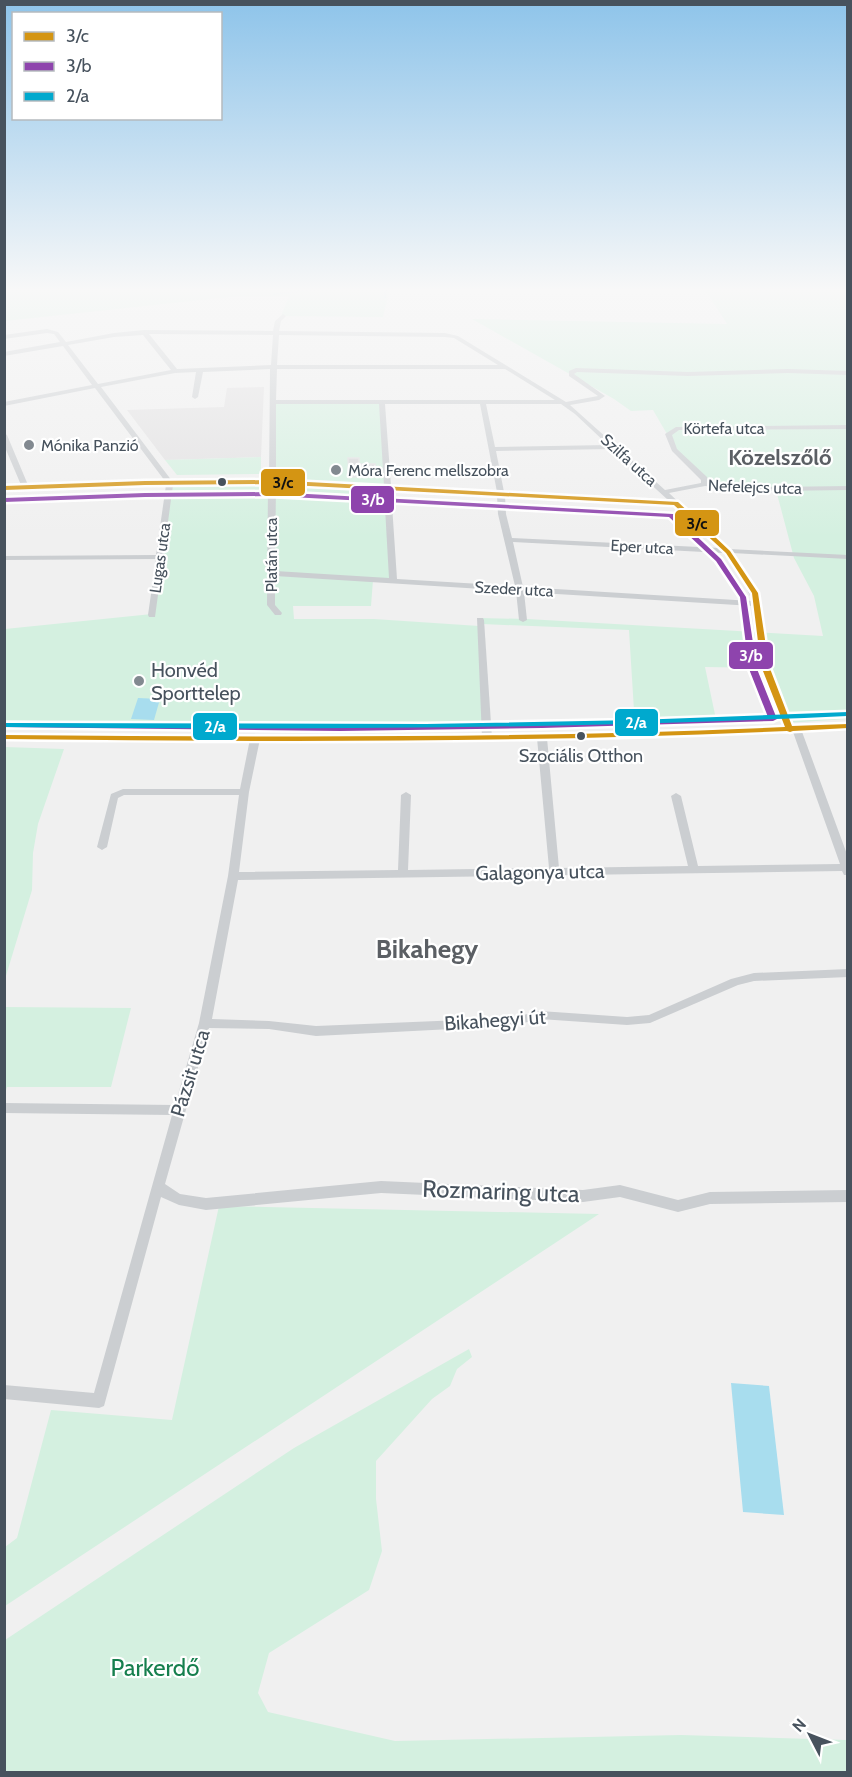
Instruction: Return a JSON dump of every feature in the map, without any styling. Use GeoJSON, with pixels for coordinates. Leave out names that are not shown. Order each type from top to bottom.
{"type":"FeatureCollection","features":[{"type":"Feature","properties":{"kind":"street"},"geometry":{"type":"LineString","coordinates":[[85,371],[170,483]]}},
{"type":"Feature","properties":{"kind":"street"},"geometry":{"type":"LineString","coordinates":[[4,404],[175,371]]}},
{"type":"Feature","properties":{"kind":"street"},"geometry":{"type":"LineString","coordinates":[[195,397],[200,371]]}},
{"type":"Feature","properties":{"kind":"street","name":"Platán utca"},"geometry":{"type":"LineString","coordinates":[[273,371],[271,605],[278,613]]}},
{"type":"Feature","properties":{"kind":"street","name":"Szilfa utca"},"geometry":{"type":"LineString","coordinates":[[512,371],[564,403],[615,447],[728,552],[746,577],[757,604],[765,666],[793,730],[847,869]]}},
{"type":"Feature","properties":{"kind":"street"},"geometry":{"type":"LineString","coordinates":[[273,402],[564,403],[597,399],[602,396],[570,375],[574,371]]}},
{"type":"Feature","properties":{"kind":"street"},"geometry":{"type":"LineString","coordinates":[[602,371],[688,374],[788,371],[848,373]]}},
{"type":"Feature","properties":{"kind":"street"},"geometry":{"type":"LineString","coordinates":[[382,402],[393,581]]}},
{"type":"Feature","properties":{"kind":"street"},"geometry":{"type":"LineString","coordinates":[[483,403],[501,494],[502,514],[520,589],[523,620]]}},
{"type":"Feature","properties":{"kind":"street","name":"Körtefa utca"},"geometry":{"type":"LineString","coordinates":[[705,484],[704,479],[671,446],[668,434],[671,430],[678,428],[848,427]]}},
{"type":"Feature","properties":{"kind":"street"},"geometry":{"type":"LineString","coordinates":[[4,435],[25,487]]}},
{"type":"Feature","properties":{"kind":"street"},"geometry":{"type":"LineString","coordinates":[[492,448],[615,447]]}},
{"type":"Feature","properties":{"kind":"street"},"geometry":{"type":"LineString","coordinates":[[4,488],[271,482],[676,503]]}},
{"type":"Feature","properties":{"kind":"street","name":"Lugas utca"},"geometry":{"type":"LineString","coordinates":[[152,615],[170,483]]}},
{"type":"Feature","properties":{"kind":"street","name":"Nefelejcs utca"},"geometry":{"type":"LineString","coordinates":[[664,492],[705,484],[774,489],[848,488]]}},
{"type":"Feature","properties":{"kind":"street","name":"Eper utca"},"geometry":{"type":"LineString","coordinates":[[509,540],[848,557]]}},
{"type":"Feature","properties":{"kind":"street"},"geometry":{"type":"LineString","coordinates":[[4,558],[160,556]]}},
{"type":"Feature","properties":{"kind":"street","name":"Szeder utca"},"geometry":{"type":"LineString","coordinates":[[271,573],[757,604]]}},
{"type":"Feature","properties":{"kind":"street"},"geometry":{"type":"LineString","coordinates":[[480,620],[487,738]]}},
{"type":"Feature","properties":{"kind":"street"},"geometry":{"type":"LineString","coordinates":[[4,737],[542,738],[793,730],[848,726]]}},
{"type":"Feature","properties":{"kind":"street"},"geometry":{"type":"LineString","coordinates":[[542,738],[554,872]]}},
{"type":"Feature","properties":{"kind":"street","name":"Pázsit utca"},"geometry":{"type":"LineString","coordinates":[[4,1392],[99,1401],[205,1023],[233,876],[244,792],[255,739]]}},
{"type":"Feature","properties":{"kind":"street"},"geometry":{"type":"LineString","coordinates":[[102,847],[114,796],[123,792],[244,792]]}},
{"type":"Feature","properties":{"kind":"street"},"geometry":{"type":"LineString","coordinates":[[403,874],[406,795]]}},
{"type":"Feature","properties":{"kind":"street"},"geometry":{"type":"LineString","coordinates":[[676,796],[694,869]]}},
{"type":"Feature","properties":{"kind":"street","name":"Galagonya utca"},"geometry":{"type":"LineString","coordinates":[[233,876],[847,869]]}},
{"type":"Feature","properties":{"kind":"street","name":"Bikahegyi út"},"geometry":{"type":"LineString","coordinates":[[205,1023],[269,1025],[316,1031],[510,1022],[540,1015],[627,1021],[650,1019],[735,982],[777,974],[848,973]]}},
{"type":"Feature","properties":{"kind":"street"},"geometry":{"type":"LineString","coordinates":[[4,1108],[179,1110]]}},
{"type":"Feature","properties":{"kind":"street","name":"Rozmaring utca"},"geometry":{"type":"LineString","coordinates":[[158,1185],[165,1194],[179,1201],[206,1204],[381,1187],[583,1196],[620,1191],[678,1206],[710,1198],[848,1196]]}},
{"type":"Feature","properties":{"kind":"shaded area"},"geometry":{"type":"Polygon","coordinates":[[[264,387],[261,457],[165,460],[127,410],[224,407],[227,388],[264,387]]]}},
{"type":"Feature","properties":{"kind":"green space"},"geometry":{"type":"Polygon","coordinates":[[[564,371],[847,371],[847,719],[786,723],[764,668],[705,667],[717,724],[635,727],[629,630],[482,624],[479,618],[823,636],[814,596],[794,558],[776,490],[709,485],[678,453],[653,410],[631,411],[564,371]]]}},
{"type":"Feature","properties":{"kind":"green space"},"geometry":{"type":"Polygon","coordinates":[[[273,402],[382,402],[393,581],[373,580],[371,606],[293,606],[294,619],[374,619],[479,626],[486,729],[268,730],[5,725],[5,629],[152,614],[170,483],[271,482],[273,402]]]}},
{"type":"Feature","properties":{"kind":"green space"},"geometry":{"type":"Polygon","coordinates":[[[261,457],[261,474],[177,475],[165,460],[261,457]]]}},
{"type":"Feature","properties":{"kind":"green space"},"geometry":{"type":"Polygon","coordinates":[[[5,747],[64,749],[38,824],[33,853],[32,890],[5,979],[5,747]]]}},
{"type":"Feature","properties":{"kind":"green space"},"geometry":{"type":"Polygon","coordinates":[[[5,1007],[131,1008],[111,1087],[7,1087],[5,1094],[5,1007]]]}},
{"type":"Feature","properties":{"kind":"green space"},"geometry":{"type":"Polygon","coordinates":[[[219,1206],[599,1214],[5,1606],[5,1547],[17,1538],[51,1410],[172,1420],[219,1206]]]}},
{"type":"Feature","properties":{"kind":"green space","name":"Parkerdő"},"geometry":{"type":"Polygon","coordinates":[[[469,1349],[472,1357],[457,1369],[450,1386],[432,1399],[376,1461],[376,1499],[382,1551],[369,1590],[269,1653],[258,1693],[268,1712],[395,1741],[681,1735],[847,1740],[847,1772],[5,1772],[5,1640],[294,1448],[469,1349]]]}},
{"type":"Feature","properties":{"kind":"water"},"geometry":{"type":"Polygon","coordinates":[[[138,698],[160,699],[154,720],[131,719],[138,698]]]}},
{"type":"Feature","properties":{"kind":"water"},"geometry":{"type":"Polygon","coordinates":[[[731,1383],[769,1386],[784,1515],[743,1512],[731,1383]]]}},
{"type":"Feature","properties":{"kind":"building"},"geometry":{"type":"Polygon","coordinates":[[[348,458],[359,458],[359,464],[375,464],[376,476],[349,477],[348,458]]]}},
{"type":"Feature","properties":{"kind":"transit line","name":"3/c"},"geometry":{"type":"LineString","coordinates":[[4,488],[145,483],[271,482],[676,503],[728,552],[755,593],[765,666],[790,730]]}},
{"type":"Feature","properties":{"kind":"transit line","name":"3/b"},"geometry":{"type":"LineString","coordinates":[[4,500],[145,495],[271,494],[671,515],[719,560],[743,597],[753,669],[773,719],[340,729],[4,725]]}},
{"type":"Feature","properties":{"kind":"transit line","name":"2/a"},"geometry":{"type":"LineString","coordinates":[[4,725],[215,727],[531,725],[847,714]]}},
{"type":"Feature","properties":{"kind":"transit line","name":"3/c"},"geometry":{"type":"LineString","coordinates":[[4,737],[215,739],[532,737],[848,726]]}},
{"type":"Feature","properties":{"kind":"place","name":"Mónika Panzió"},"geometry":{"type":"Point","coordinates":[29,445]}},
{"type":"Feature","properties":{"kind":"place","name":"Móra Ferenc mellszobra"},"geometry":{"type":"Point","coordinates":[336,470]}},
{"type":"Feature","properties":{"kind":"place","name":"Honvéd Sporttelep"},"geometry":{"type":"Point","coordinates":[139,681]}},
{"type":"Feature","properties":{"kind":"place","name":"Szociális Otthon"},"geometry":{"type":"Point","coordinates":[581,736]}},
{"type":"Feature","properties":{"kind":"district","name":"Közelszőlő"},"geometry":{"type":"Point","coordinates":[780,457]}},
{"type":"Feature","properties":{"kind":"district","name":"Bikahegy"},"geometry":{"type":"Point","coordinates":[427,949]}}]}
